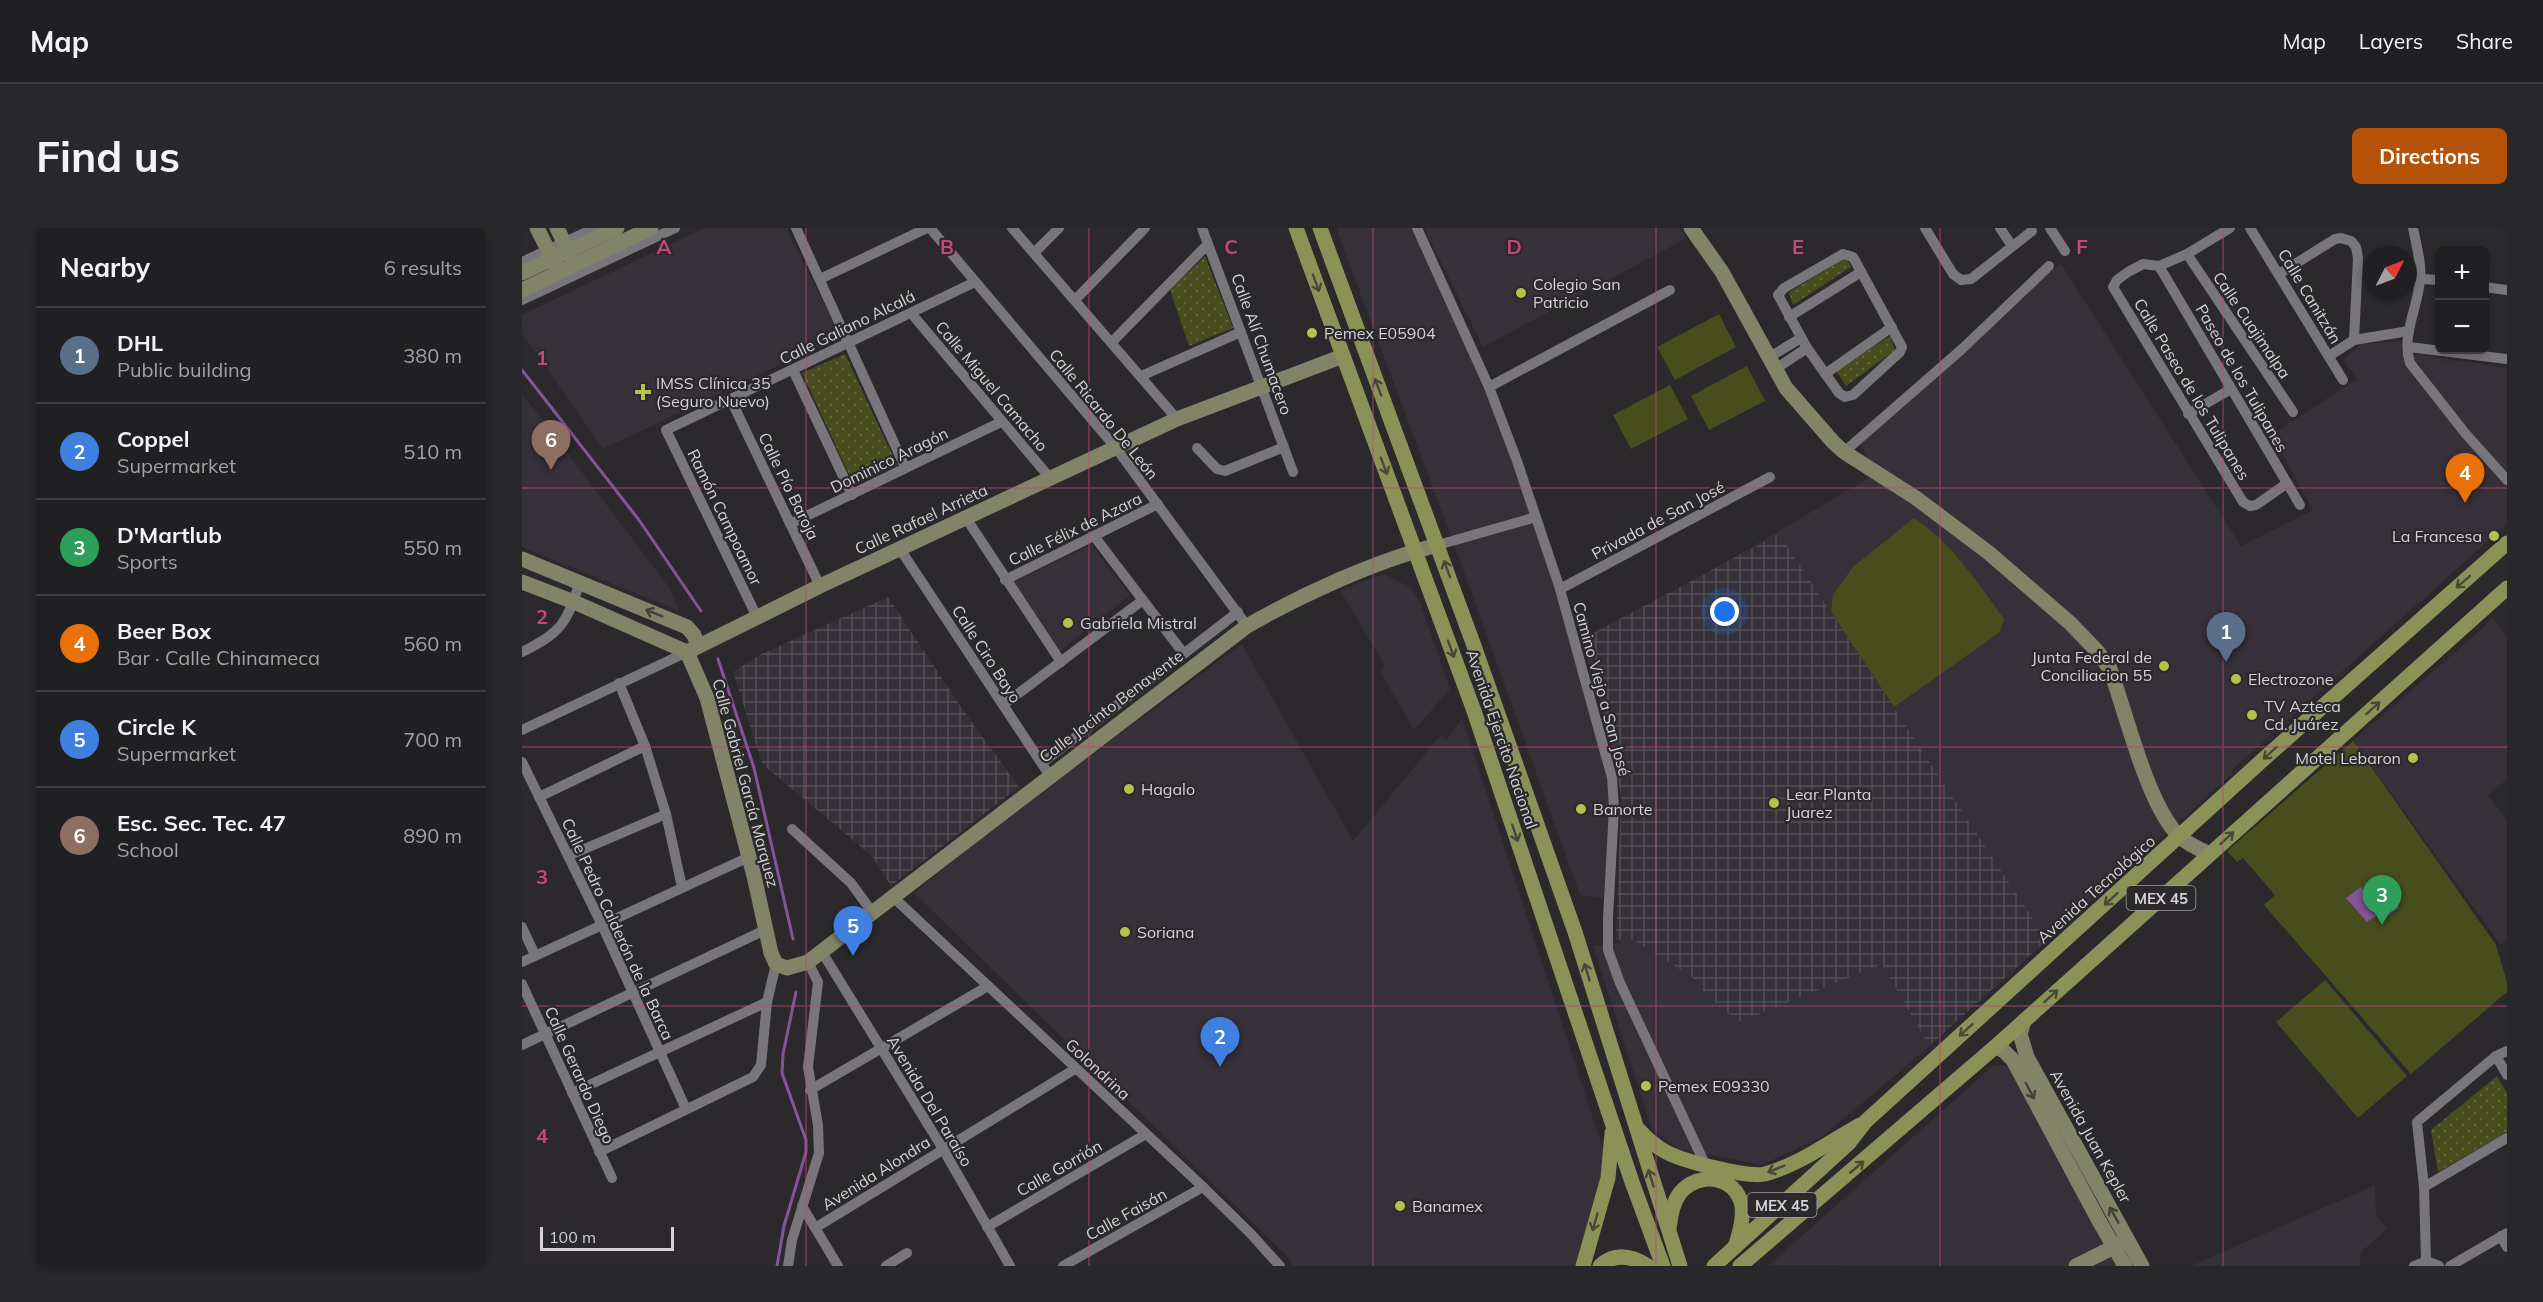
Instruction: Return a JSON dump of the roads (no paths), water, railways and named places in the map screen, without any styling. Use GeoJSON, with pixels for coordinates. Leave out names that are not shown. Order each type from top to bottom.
{"type":"FeatureCollection","features":[{"type":"Feature","properties":{"kind":"main road","name":"Avenida Ejercito Nacional"},"geometry":{"type":"LineString","coordinates":[[1296,228],[1485,742],[1663,1266]]}},
{"type":"Feature","properties":{"kind":"main road","name":"Avenida Ejercito Nacional"},"geometry":{"type":"LineString","coordinates":[[1320,228],[1438,545],[1575,932],[1680,1266]]}},
{"type":"Feature","properties":{"kind":"main road","name":"Avenida Tecnológico"},"geometry":{"type":"LineString","coordinates":[[1714,1266],[1850,1143],[1865,1122],[2267,756],[2505,546]]}},
{"type":"Feature","properties":{"kind":"main road","name":"MEX 45"},"geometry":{"type":"LineString","coordinates":[[1740,1266],[1995,1047],[2507,588]]}},
{"type":"Feature","properties":{"kind":"main road"},"geometry":{"type":"LineString","coordinates":[[1571,999],[1585,1004],[1600,1043],[1614,1059]]}},
{"type":"Feature","properties":{"kind":"main road"},"geometry":{"type":"LineString","coordinates":[[1634,1125],[1644,1136],[1665,1151],[1705,1164],[1749,1174],[1764,1174],[1813,1153],[1865,1122]]}},
{"type":"Feature","properties":{"kind":"main road"},"geometry":{"type":"LineString","coordinates":[[1583,1266],[1608,1178],[1613,1124]]}},
{"type":"Feature","properties":{"kind":"main road"},"geometry":{"type":"LineString","coordinates":[[1669,1234],[1672,1209],[1681,1193],[1696,1181],[1714,1178],[1730,1186],[1742,1206],[1740,1230],[1735,1247]]}},
{"type":"Feature","properties":{"kind":"main road"},"geometry":{"type":"LineString","coordinates":[[1600,1266],[1611,1258],[1622,1256],[1633,1258],[1648,1266]]}},
{"type":"Feature","properties":{"kind":"street"},"geometry":{"type":"LineString","coordinates":[[537,228],[555,265]]}},
{"type":"Feature","properties":{"kind":"street"},"geometry":{"type":"LineString","coordinates":[[557,228],[571,258]]}},
{"type":"Feature","properties":{"kind":"street"},"geometry":{"type":"LineString","coordinates":[[571,258],[595,228]]}},
{"type":"Feature","properties":{"kind":"street"},"geometry":{"type":"LineString","coordinates":[[571,258],[617,228]]}},
{"type":"Feature","properties":{"kind":"street"},"geometry":{"type":"LineString","coordinates":[[522,273],[555,265],[651,228]]}},
{"type":"Feature","properties":{"kind":"street"},"geometry":{"type":"LineString","coordinates":[[522,290],[555,265],[571,258],[675,228]]}},
{"type":"Feature","properties":{"kind":"street"},"geometry":{"type":"LineString","coordinates":[[796,228],[905,467]]}},
{"type":"Feature","properties":{"kind":"street"},"geometry":{"type":"LineString","coordinates":[[820,279],[928,228]]}},
{"type":"Feature","properties":{"kind":"street","name":"Calle Ricardo De León"},"geometry":{"type":"LineString","coordinates":[[928,228],[1116,448],[1246,626]]}},
{"type":"Feature","properties":{"kind":"street"},"geometry":{"type":"LineString","coordinates":[[1012,228],[1177,419]]}},
{"type":"Feature","properties":{"kind":"street"},"geometry":{"type":"LineString","coordinates":[[1034,253],[1059,228]]}},
{"type":"Feature","properties":{"kind":"street"},"geometry":{"type":"LineString","coordinates":[[1075,300],[1145,228]]}},
{"type":"Feature","properties":{"kind":"street","name":"Calle Alí Chumacero"},"geometry":{"type":"LineString","coordinates":[[1202,228],[1293,471]]}},
{"type":"Feature","properties":{"kind":"street","name":"Camino Viejo a San José"},"geometry":{"type":"LineString","coordinates":[[1417,228],[1489,387],[1560,589],[1612,777],[1614,808],[1608,897],[1608,950],[1620,983],[1705,1164]]}},
{"type":"Feature","properties":{"kind":"street"},"geometry":{"type":"LineString","coordinates":[[1691,228],[1722,272],[1788,391],[1844,452],[1916,498],[1989,553],[2044,600],[2097,651],[2110,669],[2136,748],[2159,806],[2180,837],[2210,854]]}},
{"type":"Feature","properties":{"kind":"street"},"geometry":{"type":"LineString","coordinates":[[1925,228],[1953,274],[1961,280],[1971,279],[2032,231]]}},
{"type":"Feature","properties":{"kind":"street"},"geometry":{"type":"LineString","coordinates":[[2000,228],[2012,246]]}},
{"type":"Feature","properties":{"kind":"street"},"geometry":{"type":"LineString","coordinates":[[2050,228],[2065,251]]}},
{"type":"Feature","properties":{"kind":"street","name":"Calle Canitzán"},"geometry":{"type":"LineString","coordinates":[[2250,228],[2343,380]]}},
{"type":"Feature","properties":{"kind":"street"},"geometry":{"type":"LineString","coordinates":[[2414,228],[2421,279],[2409,331],[2408,357],[2414,370],[2507,480]]}},
{"type":"Feature","properties":{"kind":"street"},"geometry":{"type":"LineString","coordinates":[[2159,266],[2187,254],[2225,229]]}},
{"type":"Feature","properties":{"kind":"street"},"geometry":{"type":"LineString","coordinates":[[2279,274],[2335,239],[2352,241],[2358,258],[2354,340]]}},
{"type":"Feature","properties":{"kind":"street"},"geometry":{"type":"LineString","coordinates":[[1112,342],[1208,244]]}},
{"type":"Feature","properties":{"kind":"street"},"geometry":{"type":"LineString","coordinates":[[1845,253],[1853,257],[1861,272],[1902,345],[1902,350],[1848,397],[1842,396],[1807,348],[1779,297],[1784,288],[1845,253]]}},
{"type":"Feature","properties":{"kind":"street","name":"Calle Cuajimalpa"},"geometry":{"type":"LineString","coordinates":[[2187,254],[2293,412]]}},
{"type":"Feature","properties":{"kind":"street"},"geometry":{"type":"LineString","coordinates":[[522,262],[555,265]]}},
{"type":"Feature","properties":{"kind":"street","name":"Calle Paseo de los Tulipanes"},"geometry":{"type":"LineString","coordinates":[[2159,266],[2143,264],[2128,272],[2114,285],[2114,290],[2243,502],[2250,506],[2256,505],[2286,483]]}},
{"type":"Feature","properties":{"kind":"street"},"geometry":{"type":"LineString","coordinates":[[522,300],[555,265]]}},
{"type":"Feature","properties":{"kind":"street"},"geometry":{"type":"LineString","coordinates":[[1844,452],[1962,349],[2049,266]]}},
{"type":"Feature","properties":{"kind":"street","name":"Paseo de los Tulipanes"},"geometry":{"type":"LineString","coordinates":[[2159,266],[2300,505]]}},
{"type":"Feature","properties":{"kind":"street"},"geometry":{"type":"LineString","coordinates":[[1789,317],[1861,272]]}},
{"type":"Feature","properties":{"kind":"street"},"geometry":{"type":"LineString","coordinates":[[2421,279],[2435,280]]}},
{"type":"Feature","properties":{"kind":"street","name":"Calle Galiano Alcalá"},"geometry":{"type":"LineString","coordinates":[[666,430],[975,282]]}},
{"type":"Feature","properties":{"kind":"street"},"geometry":{"type":"LineString","coordinates":[[2489,288],[2507,290]]}},
{"type":"Feature","properties":{"kind":"street"},"geometry":{"type":"LineString","coordinates":[[1489,387],[1670,290]]}},
{"type":"Feature","properties":{"kind":"street","name":"Calle Miguel Camacho"},"geometry":{"type":"LineString","coordinates":[[911,313],[1050,478]]}},
{"type":"Feature","properties":{"kind":"street"},"geometry":{"type":"LineString","coordinates":[[1825,374],[1892,327]]}},
{"type":"Feature","properties":{"kind":"street"},"geometry":{"type":"LineString","coordinates":[[2329,356],[2354,340],[2409,331]]}},
{"type":"Feature","properties":{"kind":"street"},"geometry":{"type":"LineString","coordinates":[[1141,376],[1241,332]]}},
{"type":"Feature","properties":{"kind":"street"},"geometry":{"type":"LineString","coordinates":[[1771,364],[1801,338]]}},
{"type":"Feature","properties":{"kind":"street"},"geometry":{"type":"LineString","coordinates":[[2409,347],[2507,359]]}},
{"type":"Feature","properties":{"kind":"street"},"geometry":{"type":"LineString","coordinates":[[1771,364],[1807,348]]}},
{"type":"Feature","properties":{"kind":"street","name":"Calle Rafael Arrieta"},"geometry":{"type":"LineString","coordinates":[[522,730],[820,586],[1177,419],[1343,356]]}},
{"type":"Feature","properties":{"kind":"street"},"geometry":{"type":"LineString","coordinates":[[793,370],[852,495]]}},
{"type":"Feature","properties":{"kind":"street"},"geometry":{"type":"LineString","coordinates":[[2188,414],[2231,389]]}},
{"type":"Feature","properties":{"kind":"street","name":"Calle Pío Baroja"},"geometry":{"type":"LineString","coordinates":[[730,400],[820,586]]}},
{"type":"Feature","properties":{"kind":"street","name":"Dominico Aragón"},"geometry":{"type":"LineString","coordinates":[[790,524],[1001,422]]}},
{"type":"Feature","properties":{"kind":"street","name":"Ramón Campoamor"},"geometry":{"type":"LineString","coordinates":[[666,430],[757,617]]}},
{"type":"Feature","properties":{"kind":"street"},"geometry":{"type":"LineString","coordinates":[[1197,448],[1217,469],[1225,471],[1284,447]]}},
{"type":"Feature","properties":{"kind":"street","name":"Privada de San José"},"geometry":{"type":"LineString","coordinates":[[1560,589],[1770,477]]}},
{"type":"Feature","properties":{"kind":"street","name":"Calle Félix de Azara"},"geometry":{"type":"LineString","coordinates":[[1005,580],[1158,504]]}},
{"type":"Feature","properties":{"kind":"street","name":"Calle Jacinto Benavente"},"geometry":{"type":"LineString","coordinates":[[776,964],[787,968],[808,962],[822,952],[1046,769],[1246,626],[1299,598],[1415,551],[1536,517]]}},
{"type":"Feature","properties":{"kind":"street"},"geometry":{"type":"LineString","coordinates":[[966,518],[1061,662]]}},
{"type":"Feature","properties":{"kind":"street"},"geometry":{"type":"LineString","coordinates":[[1094,536],[1184,654]]}},
{"type":"Feature","properties":{"kind":"street","name":"Calle Ciro Bayo"},"geometry":{"type":"LineString","coordinates":[[900,549],[1046,769]]}},
{"type":"Feature","properties":{"kind":"street","name":"Calle Gabriel García Marquez"},"geometry":{"type":"LineString","coordinates":[[525,565],[687,627],[694,635],[692,649],[707,698],[776,964],[767,1002],[761,1065],[753,1077],[686,1109]]}},
{"type":"Feature","properties":{"kind":"street"},"geometry":{"type":"LineString","coordinates":[[522,582],[692,649]]}},
{"type":"Feature","properties":{"kind":"street"},"geometry":{"type":"LineString","coordinates":[[522,652],[546,640],[559,629],[574,602],[579,584]]}},
{"type":"Feature","properties":{"kind":"street"},"geometry":{"type":"LineString","coordinates":[[1003,705],[1143,600]]}},
{"type":"Feature","properties":{"kind":"street"},"geometry":{"type":"LineString","coordinates":[[1046,769],[1238,612]]}},
{"type":"Feature","properties":{"kind":"street"},"geometry":{"type":"LineString","coordinates":[[619,683],[645,746],[666,814],[682,886]]}},
{"type":"Feature","properties":{"kind":"street"},"geometry":{"type":"LineString","coordinates":[[539,797],[645,746]]}},
{"type":"Feature","properties":{"kind":"street","name":"Calle Pedro Calderón de la Barca"},"geometry":{"type":"LineString","coordinates":[[522,762],[602,925],[658,1053],[686,1109]]}},
{"type":"Feature","properties":{"kind":"street"},"geometry":{"type":"LineString","coordinates":[[568,856],[666,814]]}},
{"type":"Feature","properties":{"kind":"street"},"geometry":{"type":"LineString","coordinates":[[792,829],[851,883],[872,912]]}},
{"type":"Feature","properties":{"kind":"street"},"geometry":{"type":"LineString","coordinates":[[522,962],[682,886],[749,857]]}},
{"type":"Feature","properties":{"kind":"street","name":"Golondrina"},"geometry":{"type":"LineString","coordinates":[[892,896],[1203,1187],[1280,1266]]}},
{"type":"Feature","properties":{"kind":"street"},"geometry":{"type":"LineString","coordinates":[[522,927],[535,955]]}},
{"type":"Feature","properties":{"kind":"street"},"geometry":{"type":"LineString","coordinates":[[522,1046],[767,929]]}},
{"type":"Feature","properties":{"kind":"street","name":"Avenida Del Paraíso"},"geometry":{"type":"LineString","coordinates":[[822,952],[943,1149],[1010,1266]]}},
{"type":"Feature","properties":{"kind":"street"},"geometry":{"type":"LineString","coordinates":[[788,1266],[792,1240],[819,1153],[818,1125],[810,1090],[808,1067],[818,982],[808,962]]}},
{"type":"Feature","properties":{"kind":"street","name":"Calle Gerardo Diego"},"geometry":{"type":"LineString","coordinates":[[522,984],[612,1179]]}},
{"type":"Feature","properties":{"kind":"street"},"geometry":{"type":"LineString","coordinates":[[810,1090],[988,986]]}},
{"type":"Feature","properties":{"kind":"street"},"geometry":{"type":"LineString","coordinates":[[572,1093],[767,1002]]}},
{"type":"Feature","properties":{"kind":"street","name":"Avenida Juan Kepler"},"geometry":{"type":"LineString","coordinates":[[2024,1021],[2020,1034],[2027,1058],[2121,1243],[2125,1266]]}},
{"type":"Feature","properties":{"kind":"street","name":"Avenida Juan Kepler"},"geometry":{"type":"LineString","coordinates":[[1995,1047],[2004,1051],[2013,1060],[2121,1243],[2142,1266]]}},
{"type":"Feature","properties":{"kind":"street"},"geometry":{"type":"LineString","coordinates":[[2426,1261],[2424,1187],[2416,1122],[2496,1056],[2507,1051]]}},
{"type":"Feature","properties":{"kind":"street"},"geometry":{"type":"LineString","coordinates":[[2496,1056],[2507,1076]]}},
{"type":"Feature","properties":{"kind":"street","name":"Avenida Alondra"},"geometry":{"type":"LineString","coordinates":[[815,1227],[1075,1069]]}},
{"type":"Feature","properties":{"kind":"street"},"geometry":{"type":"LineString","coordinates":[[598,1152],[686,1109]]}},
{"type":"Feature","properties":{"kind":"street","name":"Calle Gorrión"},"geometry":{"type":"LineString","coordinates":[[987,1227],[1146,1134]]}},
{"type":"Feature","properties":{"kind":"street"},"geometry":{"type":"LineString","coordinates":[[2424,1187],[2507,1138]]}},
{"type":"Feature","properties":{"kind":"street","name":"Calle Faisán"},"geometry":{"type":"LineString","coordinates":[[1063,1266],[1203,1187]]}},
{"type":"Feature","properties":{"kind":"street"},"geometry":{"type":"LineString","coordinates":[[802,1206],[838,1266]]}},
{"type":"Feature","properties":{"kind":"street"},"geometry":{"type":"LineString","coordinates":[[2450,1266],[2504,1234],[2507,1247]]}},
{"type":"Feature","properties":{"kind":"street"},"geometry":{"type":"LineString","coordinates":[[2076,1266],[2121,1243]]}},
{"type":"Feature","properties":{"kind":"street"},"geometry":{"type":"LineString","coordinates":[[886,1266],[907,1253]]}},
{"type":"Feature","properties":{"kind":"street"},"geometry":{"type":"LineString","coordinates":[[2414,1266],[2426,1261],[2439,1266]]}},
{"type":"Feature","properties":{"kind":"waterway"},"geometry":{"type":"LineString","coordinates":[[522,370],[639,520],[701,611]]}},
{"type":"Feature","properties":{"kind":"waterway"},"geometry":{"type":"LineString","coordinates":[[718,659],[754,768],[793,939]]}},
{"type":"Feature","properties":{"kind":"waterway"},"geometry":{"type":"LineString","coordinates":[[777,1266],[784,1226],[806,1152],[806,1140],[782,1073],[783,1054],[796,992]]}},
{"type":"Feature","properties":{"kind":"place","name":"Colegio San Patricio"},"geometry":{"type":"Point","coordinates":[1521,293]}},
{"type":"Feature","properties":{"kind":"place","name":"Pemex E05904"},"geometry":{"type":"Point","coordinates":[1312,333]}},
{"type":"Feature","properties":{"kind":"place","name":"IMSS Clínica 35 (Seguro Nuevo)"},"geometry":{"type":"Point","coordinates":[643,392]}},
{"type":"Feature","properties":{"kind":"place","name":"Esc. Sec. Tec. 47"},"geometry":{"type":"Point","coordinates":[551,470]}},
{"type":"Feature","properties":{"kind":"place","name":"Beer Box"},"geometry":{"type":"Point","coordinates":[2465,503]}},
{"type":"Feature","properties":{"kind":"place","name":"La Francesa"},"geometry":{"type":"Point","coordinates":[2494,536]}},
{"type":"Feature","properties":{"kind":"place","name":"Gabriela Mistral"},"geometry":{"type":"Point","coordinates":[1068,623]}},
{"type":"Feature","properties":{"kind":"place","name":"DHL"},"geometry":{"type":"Point","coordinates":[2226,662]}},
{"type":"Feature","properties":{"kind":"place","name":"Junta Federal de Conciliacion 55"},"geometry":{"type":"Point","coordinates":[2164,666]}},
{"type":"Feature","properties":{"kind":"place","name":"Electrozone"},"geometry":{"type":"Point","coordinates":[2236,679]}},
{"type":"Feature","properties":{"kind":"place","name":"TV Azteca Cd. Juárez"},"geometry":{"type":"Point","coordinates":[2252,715]}},
{"type":"Feature","properties":{"kind":"place","name":"Motel Lebaron"},"geometry":{"type":"Point","coordinates":[2413,758]}},
{"type":"Feature","properties":{"kind":"place","name":"Hagalo"},"geometry":{"type":"Point","coordinates":[1129,789]}},
{"type":"Feature","properties":{"kind":"place","name":"Lear Planta Juarez"},"geometry":{"type":"Point","coordinates":[1774,803]}},
{"type":"Feature","properties":{"kind":"place","name":"Banorte"},"geometry":{"type":"Point","coordinates":[1581,809]}},
{"type":"Feature","properties":{"kind":"place","name":"D'Martlub"},"geometry":{"type":"Point","coordinates":[2382,925]}},
{"type":"Feature","properties":{"kind":"place","name":"Soriana"},"geometry":{"type":"Point","coordinates":[1125,932]}},
{"type":"Feature","properties":{"kind":"place","name":"Circle K"},"geometry":{"type":"Point","coordinates":[853,956]}},
{"type":"Feature","properties":{"kind":"place","name":"Coppel"},"geometry":{"type":"Point","coordinates":[1220,1067]}},
{"type":"Feature","properties":{"kind":"place","name":"Pemex E09330"},"geometry":{"type":"Point","coordinates":[1646,1086]}},
{"type":"Feature","properties":{"kind":"place","name":"Banamex"},"geometry":{"type":"Point","coordinates":[1400,1206]}}]}
